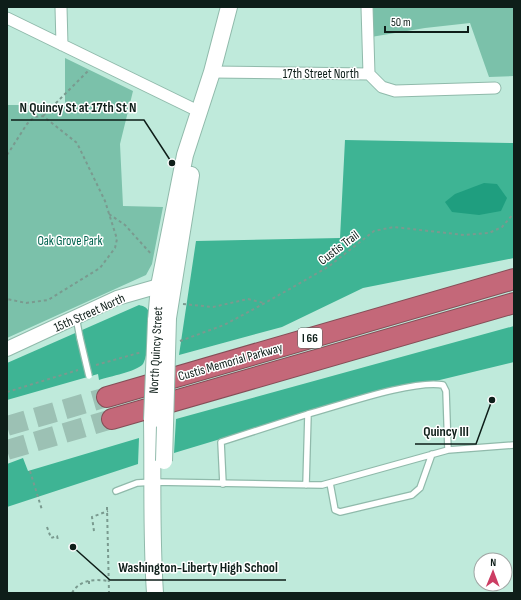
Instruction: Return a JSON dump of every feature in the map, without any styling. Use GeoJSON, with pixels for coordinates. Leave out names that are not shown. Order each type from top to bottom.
{"type":"FeatureCollection","features":[{"type":"Feature","properties":{"kind":"highway","name":"Custis Memorial Parkway"},"geometry":{"type":"LineString","coordinates":[[107,397],[514,279]]}},
{"type":"Feature","properties":{"kind":"highway","name":"Custis Memorial Parkway"},"geometry":{"type":"LineString","coordinates":[[112,420],[514,303]]}},
{"type":"Feature","properties":{"kind":"main road","name":"North Quincy Street"},"geometry":{"type":"LineString","coordinates":[[159,593],[162,558],[158,463],[152,420],[166,285],[185,155],[212,72],[229,7]]}},
{"type":"Feature","properties":{"kind":"main road","name":"North Quincy Street"},"geometry":{"type":"LineString","coordinates":[[155,593],[152,558],[158,482]]}},
{"type":"Feature","properties":{"kind":"street"},"geometry":{"type":"LineString","coordinates":[[61,7],[62,45]]}},
{"type":"Feature","properties":{"kind":"street"},"geometry":{"type":"LineString","coordinates":[[367,7],[369,74]]}},
{"type":"Feature","properties":{"kind":"street"},"geometry":{"type":"LineString","coordinates":[[7,18],[200,112]]}},
{"type":"Feature","properties":{"kind":"street","name":"17th Street North"},"geometry":{"type":"LineString","coordinates":[[212,72],[369,74],[382,87],[395,91],[495,88]]}},
{"type":"Feature","properties":{"kind":"street","name":"15th Street North"},"geometry":{"type":"LineString","coordinates":[[7,349],[117,298],[166,285]]}},
{"type":"Feature","properties":{"kind":"lane"},"geometry":{"type":"LineString","coordinates":[[76,317],[89,376]]}},
{"type":"Feature","properties":{"kind":"lane"},"geometry":{"type":"LineString","coordinates":[[223,484],[221,442],[308,414],[406,388],[435,384],[443,385],[446,391],[448,450]]}},
{"type":"Feature","properties":{"kind":"lane"},"geometry":{"type":"LineString","coordinates":[[306,485],[308,414]]}},
{"type":"Feature","properties":{"kind":"lane"},"geometry":{"type":"LineString","coordinates":[[116,491],[137,483],[158,482],[322,485],[448,450],[514,445]]}},
{"type":"Feature","properties":{"kind":"lane"},"geometry":{"type":"LineString","coordinates":[[330,483],[335,510],[340,512],[412,495],[420,488],[432,454]]}},
{"type":"Feature","properties":{"kind":"path"},"geometry":{"type":"LineString","coordinates":[[7,155],[27,124],[34,117],[43,116],[96,62]]}},
{"type":"Feature","properties":{"kind":"path"},"geometry":{"type":"LineString","coordinates":[[7,299],[26,303],[48,300],[100,268],[115,248],[117,239],[105,201],[77,143],[43,116]]}},
{"type":"Feature","properties":{"kind":"path"},"geometry":{"type":"LineString","coordinates":[[108,213],[125,225],[155,259]]}},
{"type":"Feature","properties":{"kind":"path","name":"Custis Trail"},"geometry":{"type":"LineString","coordinates":[[180,341],[224,325],[328,268],[374,231],[394,227],[464,235],[489,232],[502,227],[514,213]]}},
{"type":"Feature","properties":{"kind":"path"},"geometry":{"type":"LineString","coordinates":[[183,304],[213,306],[248,299],[265,303]]}},
{"type":"Feature","properties":{"kind":"path"},"geometry":{"type":"LineString","coordinates":[[96,365],[144,352]]}},
{"type":"Feature","properties":{"kind":"path"},"geometry":{"type":"LineString","coordinates":[[7,392],[78,370]]}},
{"type":"Feature","properties":{"kind":"path"},"geometry":{"type":"LineString","coordinates":[[30,471],[42,510]]}},
{"type":"Feature","properties":{"kind":"path"},"geometry":{"type":"LineString","coordinates":[[107,507],[109,593]]}},
{"type":"Feature","properties":{"kind":"path"},"geometry":{"type":"LineString","coordinates":[[94,531],[92,517],[108,511]]}},
{"type":"Feature","properties":{"kind":"path"},"geometry":{"type":"LineString","coordinates":[[47,527],[51,538],[57,536],[58,540]]}},
{"type":"Feature","properties":{"kind":"path"},"geometry":{"type":"LineString","coordinates":[[72,593],[78,584],[88,581],[109,581]]}},
{"type":"Feature","properties":{"kind":"path"},"geometry":{"type":"LineString","coordinates":[[88,581],[89,587]]}},
{"type":"Feature","properties":{"kind":"green space"},"geometry":{"type":"Polygon","coordinates":[[[370,7],[514,7],[514,76],[489,77],[470,23],[425,28],[371,37],[370,7]]]}},
{"type":"Feature","properties":{"kind":"green space","name":"Oak Grove Park"},"geometry":{"type":"Polygon","coordinates":[[[65,58],[133,91],[120,144],[123,206],[163,207],[152,264],[146,275],[7,338],[7,105],[65,105],[65,58]]]}},
{"type":"Feature","properties":{"kind":"shaded area"},"geometry":{"type":"Polygon","coordinates":[[[345,140],[514,143],[514,258],[363,288],[282,327],[179,355],[196,241],[340,238],[345,140]]]}},
{"type":"Feature","properties":{"kind":"shaded area"},"geometry":{"type":"Polygon","coordinates":[[[484,183],[497,184],[507,198],[501,211],[479,215],[452,212],[445,202],[455,194],[484,183]]]}},
{"type":"Feature","properties":{"kind":"shaded area"},"geometry":{"type":"Polygon","coordinates":[[[139,305],[148,310],[150,316],[149,338],[145,360],[140,367],[129,372],[99,380],[98,374],[7,400],[7,363],[139,305]]]}},
{"type":"Feature","properties":{"kind":"shaded area"},"geometry":{"type":"Polygon","coordinates":[[[514,326],[514,362],[320,409],[174,453],[176,419],[514,326]]]}},
{"type":"Feature","properties":{"kind":"shaded area"},"geometry":{"type":"Polygon","coordinates":[[[139,438],[138,464],[7,507],[7,464],[23,458],[28,471],[139,438]]]}},
{"type":"Feature","properties":{"kind":"tunnel"},"geometry":{"type":"LineString","coordinates":[[7,426],[107,397]]}},
{"type":"Feature","properties":{"kind":"tunnel"},"geometry":{"type":"LineString","coordinates":[[7,450],[112,419]]}},
{"type":"Feature","properties":{"kind":"place","name":"N Quincy St at 17th St N"},"geometry":{"type":"Point","coordinates":[172,163]}},
{"type":"Feature","properties":{"kind":"place","name":"Quincy III"},"geometry":{"type":"Point","coordinates":[492,400]}},
{"type":"Feature","properties":{"kind":"place","name":"Washington-Liberty High School"},"geometry":{"type":"Point","coordinates":[73,547]}}]}
